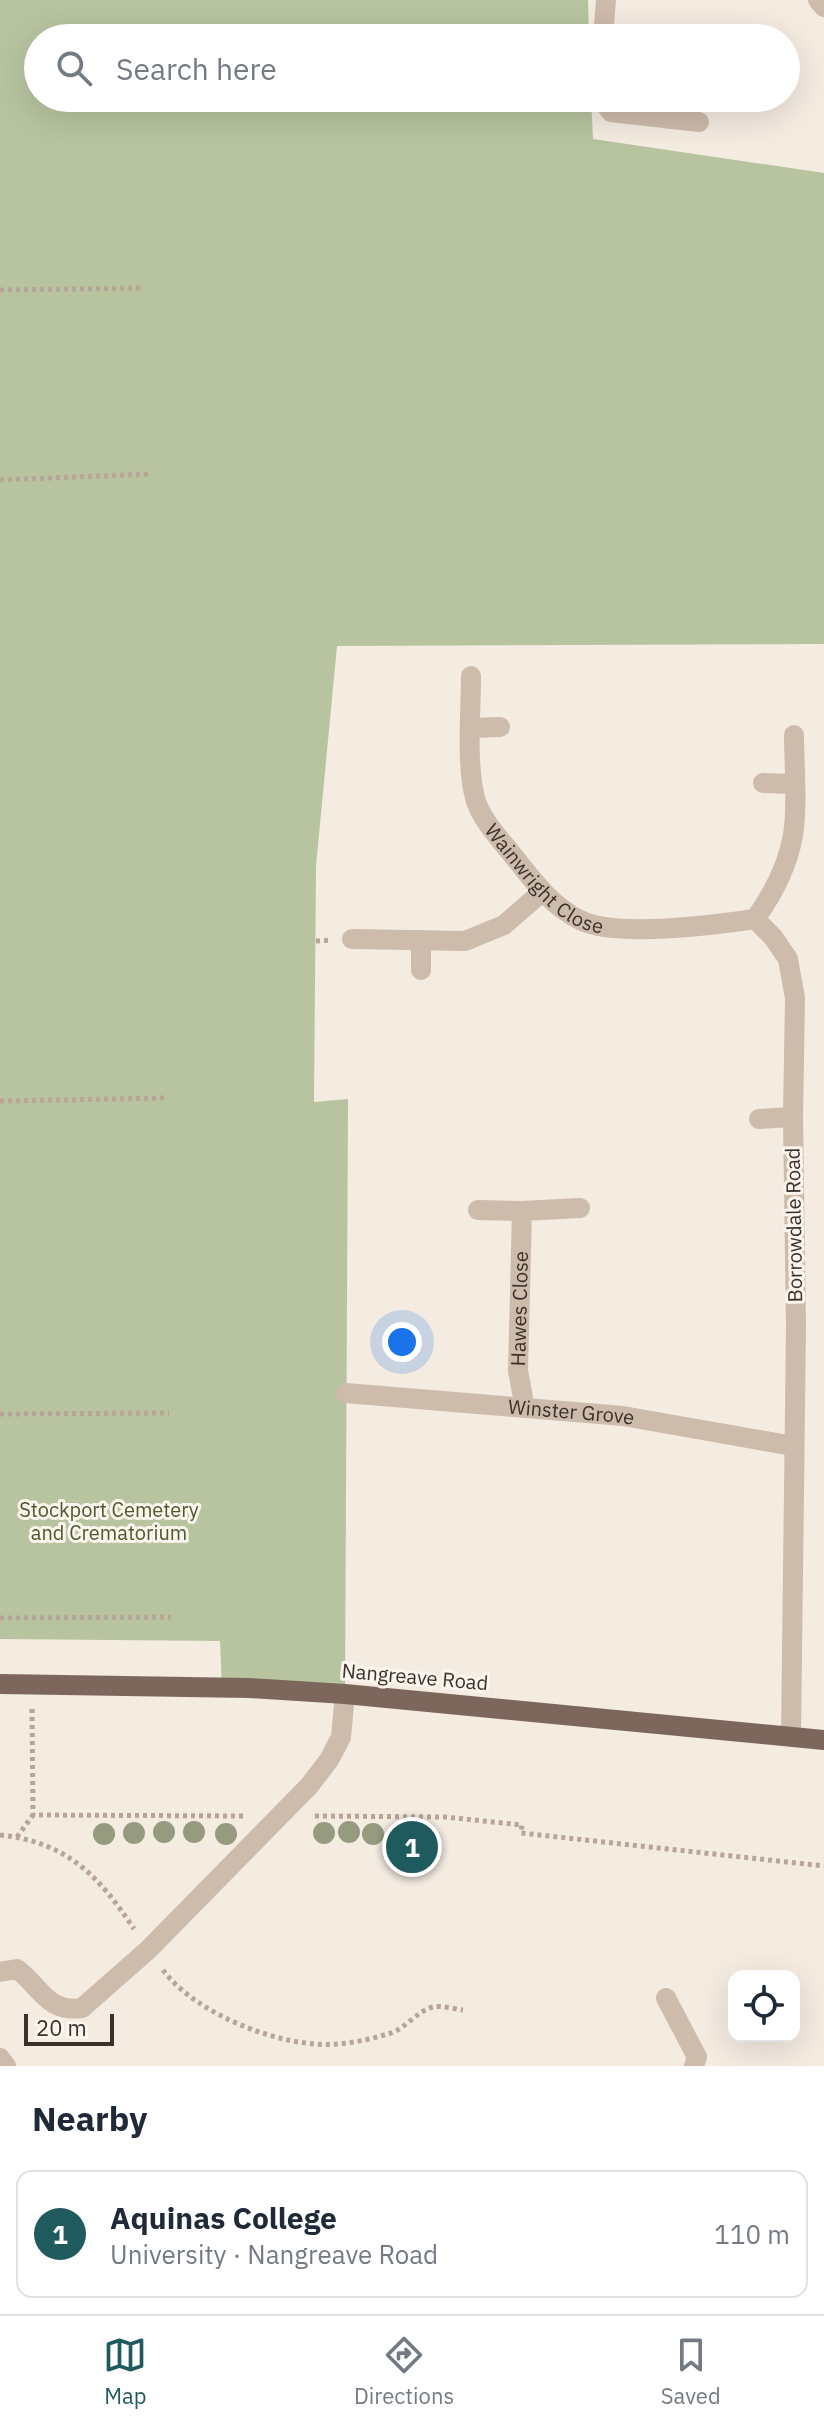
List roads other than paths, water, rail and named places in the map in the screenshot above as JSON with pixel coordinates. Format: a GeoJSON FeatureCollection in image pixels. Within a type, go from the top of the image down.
{"type":"FeatureCollection","features":[{"type":"Feature","properties":{"kind":"main road","name":"Nangreave Road"},"geometry":{"type":"LineString","coordinates":[[0,1684],[249,1688],[345,1694],[824,1740]]}},
{"type":"Feature","properties":{"kind":"street"},"geometry":{"type":"LineString","coordinates":[[604,24],[606,0]]}},
{"type":"Feature","properties":{"kind":"street"},"geometry":{"type":"LineString","coordinates":[[818,0],[824,7]]}},
{"type":"Feature","properties":{"kind":"street"},"geometry":{"type":"LineString","coordinates":[[611,112],[699,122]]}},
{"type":"Feature","properties":{"kind":"street","name":"Wainwright Close"},"geometry":{"type":"LineString","coordinates":[[471,676],[471,780],[476,802],[488,824],[542,892],[583,922],[604,927],[706,926],[755,919]]}},
{"type":"Feature","properties":{"kind":"street"},"geometry":{"type":"LineString","coordinates":[[471,728],[500,727]]}},
{"type":"Feature","properties":{"kind":"street"},"geometry":{"type":"LineString","coordinates":[[755,919],[790,851],[794,831],[794,735]]}},
{"type":"Feature","properties":{"kind":"street"},"geometry":{"type":"LineString","coordinates":[[763,783],[794,784]]}},
{"type":"Feature","properties":{"kind":"street"},"geometry":{"type":"LineString","coordinates":[[352,939],[465,941],[504,925],[542,892]]}},
{"type":"Feature","properties":{"kind":"street","name":"Borrowdale Road"},"geometry":{"type":"LineString","coordinates":[[755,919],[773,937],[788,959],[794,985],[796,1326],[791,1737]]}},
{"type":"Feature","properties":{"kind":"street"},"geometry":{"type":"LineString","coordinates":[[421,940],[421,970]]}},
{"type":"Feature","properties":{"kind":"street"},"geometry":{"type":"LineString","coordinates":[[759,1119],[793,1117]]}},
{"type":"Feature","properties":{"kind":"street"},"geometry":{"type":"LineString","coordinates":[[478,1210],[580,1208]]}},
{"type":"Feature","properties":{"kind":"street","name":"Hawes Close"},"geometry":{"type":"LineString","coordinates":[[522,1211],[518,1371],[525,1408]]}},
{"type":"Feature","properties":{"kind":"street","name":"Winster Grove"},"geometry":{"type":"LineString","coordinates":[[346,1393],[623,1416],[793,1446]]}},
{"type":"Feature","properties":{"kind":"street"},"geometry":{"type":"LineString","coordinates":[[0,1972],[17,1969],[56,2006],[68,2010],[82,2008],[148,1950],[280,1817],[329,1760],[341,1737],[345,1694]]}},
{"type":"Feature","properties":{"kind":"street"},"geometry":{"type":"LineString","coordinates":[[666,1998],[697,2057],[694,2066]]}},
{"type":"Feature","properties":{"kind":"street"},"geometry":{"type":"LineString","coordinates":[[0,2058],[6,2066]]}},
{"type":"Feature","properties":{"kind":"place","name":"Aquinas College"},"geometry":{"type":"Point","coordinates":[412,1847]}},
{"type":"Feature","properties":{"kind":"park label","name":"Stockport Cemetery and Crematorium"},"geometry":{"type":"Point","coordinates":[109,1522]}}]}
